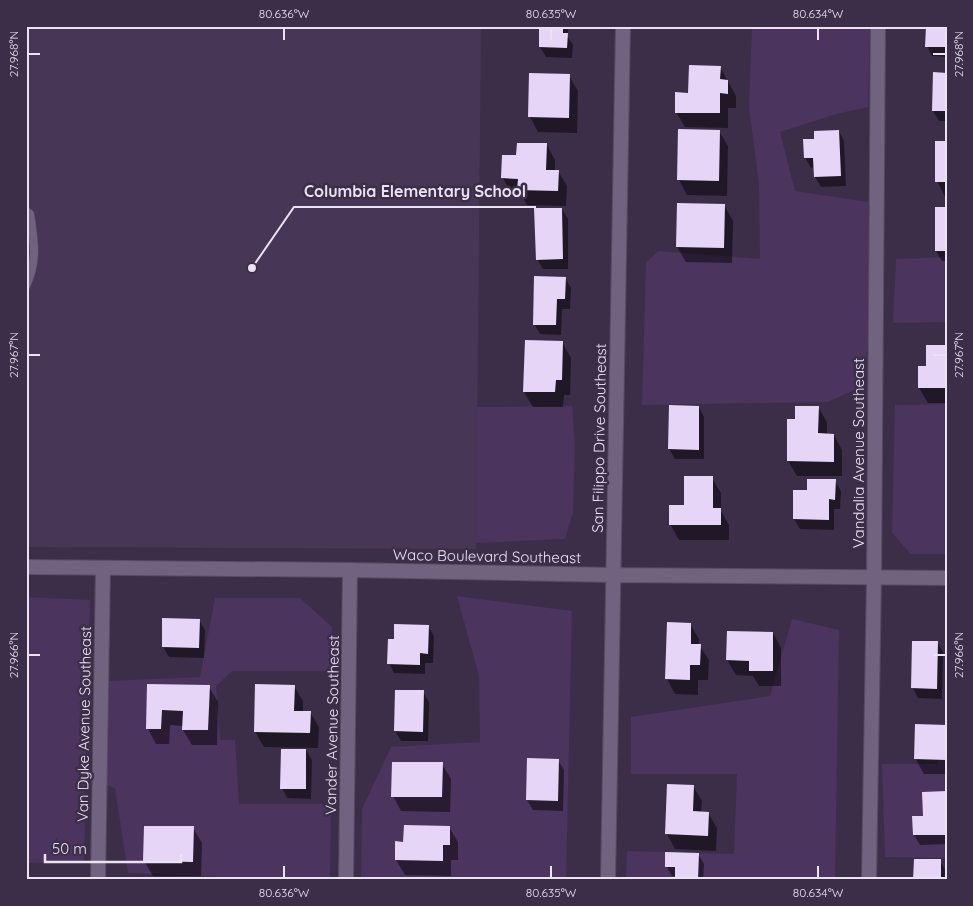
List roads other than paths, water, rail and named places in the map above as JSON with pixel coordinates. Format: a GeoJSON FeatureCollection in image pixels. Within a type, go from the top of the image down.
{"type":"FeatureCollection","features":[{"type":"Feature","properties":{"kind":"street","name":"San Filippo Drive Southeast"},"geometry":{"type":"LineString","coordinates":[[608,880],[623,26]]}},
{"type":"Feature","properties":{"kind":"street","name":"Vandalia Avenue Southeast"},"geometry":{"type":"LineString","coordinates":[[869,880],[874,576],[878,26]]}},
{"type":"Feature","properties":{"kind":"street","name":"Waco Boulevard Southeast"},"geometry":{"type":"LineString","coordinates":[[26,567],[947,578]]}},
{"type":"Feature","properties":{"kind":"street","name":"Van Dyke Avenue Southeast"},"geometry":{"type":"LineString","coordinates":[[98,880],[103,569]]}},
{"type":"Feature","properties":{"kind":"street","name":"Vander Avenue Southeast"},"geometry":{"type":"LineString","coordinates":[[346,880],[350,570]]}},
{"type":"Feature","properties":{"kind":"lane"},"geometry":{"type":"LineString","coordinates":[[26,211],[30,214],[36,248],[33,270],[26,286]]}},
{"type":"Feature","properties":{"kind":"place","name":"Columbia Elementary School"},"geometry":{"type":"Point","coordinates":[252,268]}}]}
